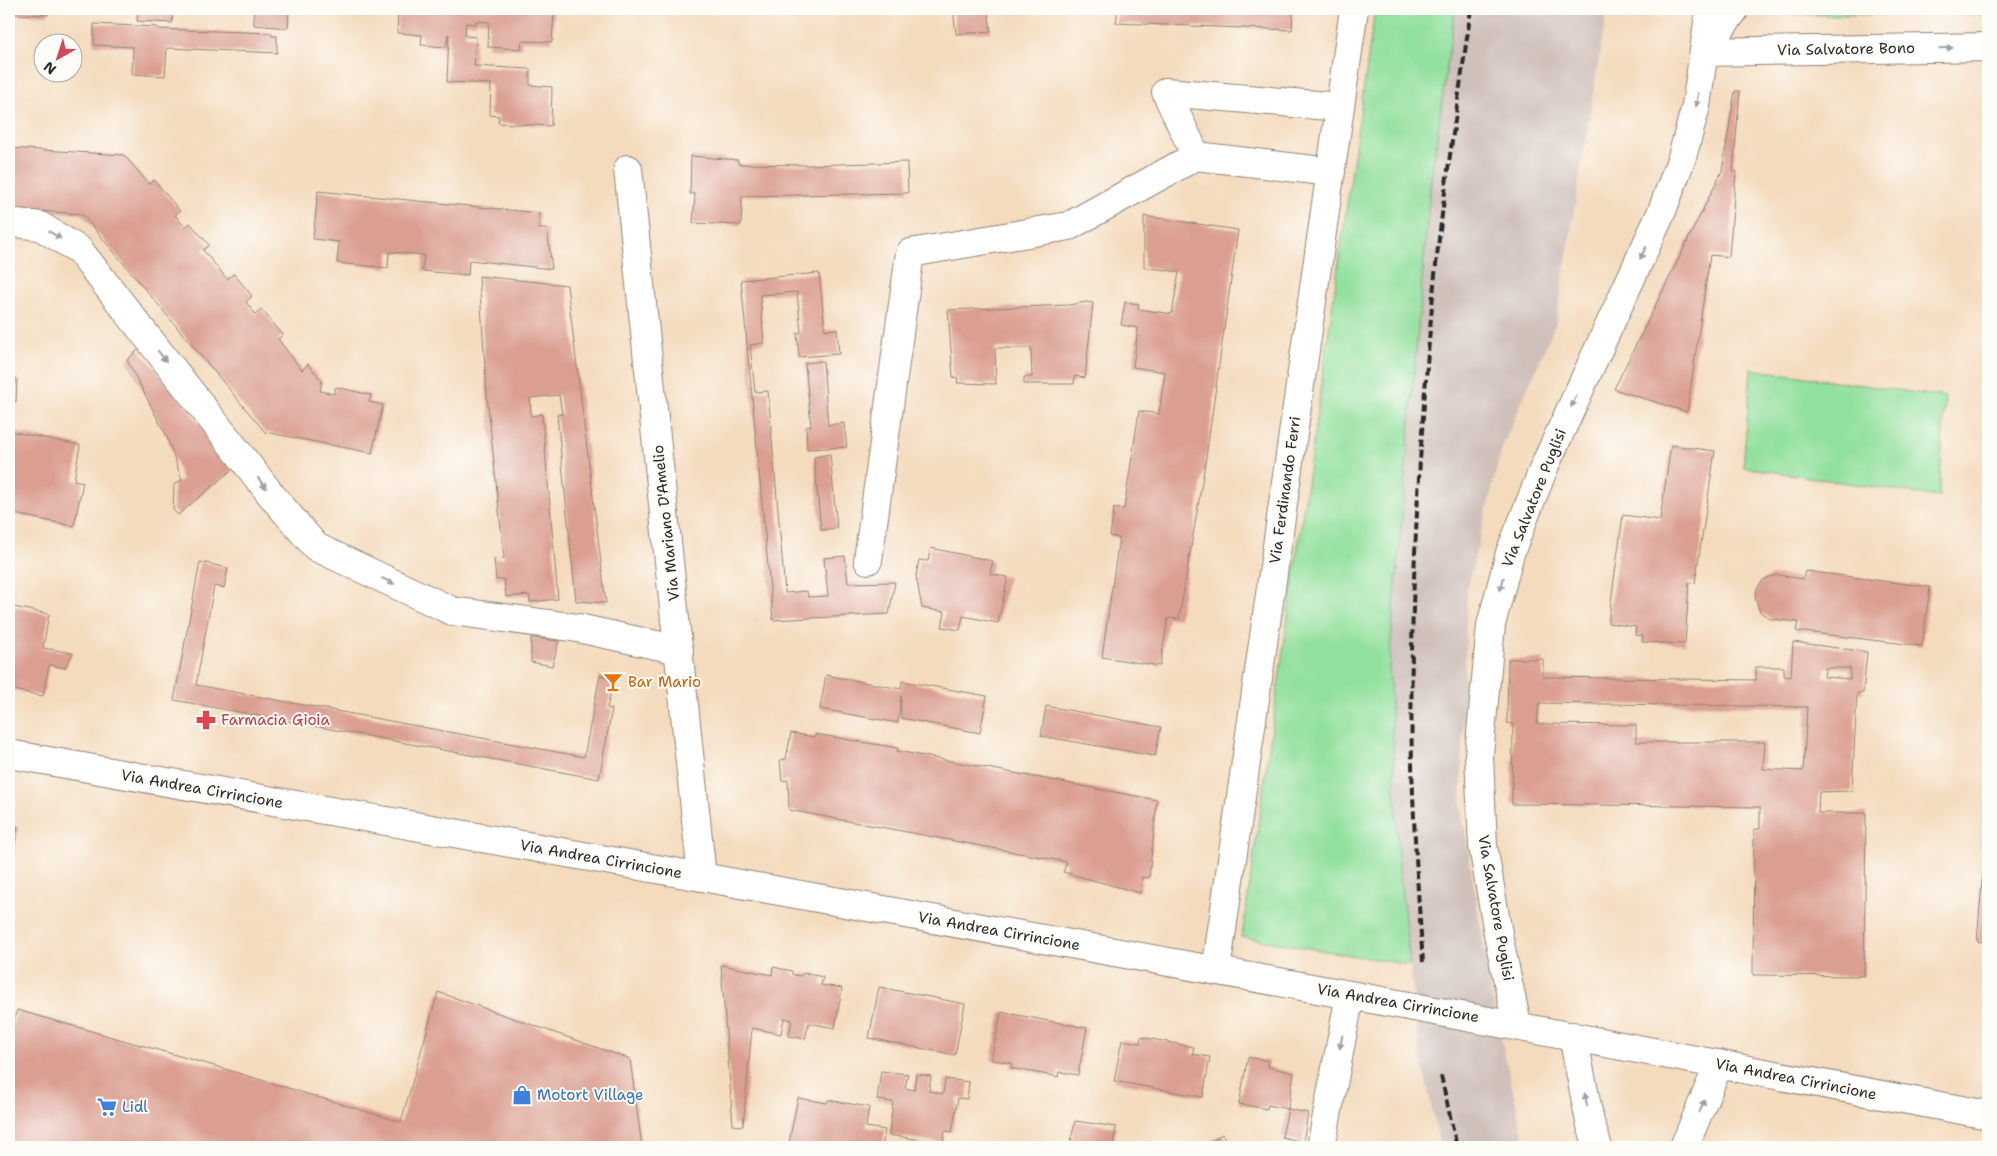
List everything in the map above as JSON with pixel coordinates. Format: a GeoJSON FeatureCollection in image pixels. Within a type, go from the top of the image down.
{"type":"FeatureCollection","features":[{"type":"Feature","properties":{"kind":"street","name":"Via Ferdinando Ferri"},"geometry":{"type":"LineString","coordinates":[[1216,971],[1354,9]]}},
{"type":"Feature","properties":{"kind":"street","name":"Via Salvatore Puglisi"},"geometry":{"type":"LineString","coordinates":[[1517,1025],[1499,939],[1483,846],[1480,755],[1491,625],[1510,553],[1545,465],[1662,211],[1682,157],[1696,106],[1710,9]]}},
{"type":"Feature","properties":{"kind":"street","name":"Via Salvatore Puglisi"},"geometry":{"type":"LineString","coordinates":[[1704,52],[1734,9]]}},
{"type":"Feature","properties":{"kind":"street","name":"Via Salvatore Bono"},"geometry":{"type":"LineString","coordinates":[[1704,52],[1988,47]]}},
{"type":"Feature","properties":{"kind":"street"},"geometry":{"type":"LineString","coordinates":[[1196,156],[1166,92],[1340,107]]}},
{"type":"Feature","properties":{"kind":"street"},"geometry":{"type":"LineString","coordinates":[[868,560],[910,253],[1069,226],[1196,156],[1331,172]]}},
{"type":"Feature","properties":{"kind":"street","name":"Via Mariano D'Amelio"},"geometry":{"type":"LineString","coordinates":[[628,169],[702,877]]}},
{"type":"Feature","properties":{"kind":"street"},"geometry":{"type":"LineString","coordinates":[[9,222],[40,226],[79,250],[272,497],[316,547],[452,611],[578,628],[679,650]]}},
{"type":"Feature","properties":{"kind":"street","name":"Via Andrea Cirrincione"},"geometry":{"type":"LineString","coordinates":[[9,754],[702,877],[1517,1025],[1988,1115]]}},
{"type":"Feature","properties":{"kind":"street"},"geometry":{"type":"LineString","coordinates":[[1321,1147],[1350,995]]}},
{"type":"Feature","properties":{"kind":"street"},"geometry":{"type":"LineString","coordinates":[[1573,1036],[1590,1122],[1598,1147]]}},
{"type":"Feature","properties":{"kind":"street"},"geometry":{"type":"LineString","coordinates":[[1684,1147],[1719,1064]]}},
{"type":"Feature","properties":{"kind":"shaded area"},"geometry":{"type":"Polygon","coordinates":[[[1455,9],[1607,9],[1556,323],[1502,447],[1467,589],[1461,807],[1493,1004],[1526,1147],[1440,1147],[1419,1048],[1399,866],[1389,666],[1430,187],[1455,9]]]}},
{"type":"Feature","properties":{"kind":"green space"},"geometry":{"type":"Polygon","coordinates":[[[1375,9],[1455,9],[1430,187],[1389,666],[1399,866],[1410,965],[1242,937],[1375,9]]]}},
{"type":"Feature","properties":{"kind":"green space"},"geometry":{"type":"Polygon","coordinates":[[[1796,9],[1988,9],[1988,14],[1793,15],[1796,9]]]}},
{"type":"Feature","properties":{"kind":"green space"},"geometry":{"type":"Polygon","coordinates":[[[1751,369],[1945,397],[1939,497],[1743,467],[1751,369]]]}},
{"type":"Feature","properties":{"kind":"building"},"geometry":{"type":"Polygon","coordinates":[[[14,9],[49,9],[48,15],[14,14],[14,9]]]}},
{"type":"Feature","properties":{"kind":"building"},"geometry":{"type":"Polygon","coordinates":[[[138,9],[173,9],[172,23],[137,21],[138,9]]]}},
{"type":"Feature","properties":{"kind":"building"},"geometry":{"type":"Polygon","coordinates":[[[254,9],[289,9],[288,28],[254,25],[254,9]]]}},
{"type":"Feature","properties":{"kind":"building"},"geometry":{"type":"Polygon","coordinates":[[[398,9],[542,9],[542,11],[554,12],[552,42],[522,41],[521,49],[488,47],[489,22],[476,21],[476,24],[466,23],[465,36],[476,37],[474,66],[530,69],[530,85],[552,87],[551,126],[498,123],[499,116],[490,115],[491,84],[447,82],[449,34],[446,47],[421,45],[422,35],[397,33],[398,9]]]}},
{"type":"Feature","properties":{"kind":"building"},"geometry":{"type":"Polygon","coordinates":[[[953,9],[988,9],[991,32],[956,34],[953,9]]]}},
{"type":"Feature","properties":{"kind":"building"},"geometry":{"type":"Polygon","coordinates":[[[1118,9],[1293,9],[1292,30],[1116,23],[1118,9]]]}},
{"type":"Feature","properties":{"kind":"building"},"geometry":{"type":"Polygon","coordinates":[[[94,24],[158,27],[158,29],[272,33],[272,36],[277,36],[277,53],[167,48],[165,76],[132,74],[133,47],[94,45],[94,24]]]}},
{"type":"Feature","properties":{"kind":"building"},"geometry":{"type":"Polygon","coordinates":[[[1735,91],[1740,91],[1733,172],[1736,172],[1729,257],[1710,255],[1687,412],[1614,389],[1722,171],[1735,91]]]}},
{"type":"Feature","properties":{"kind":"building"},"geometry":{"type":"Polygon","coordinates":[[[9,148],[124,155],[149,184],[154,180],[180,211],[175,215],[185,227],[190,223],[209,245],[203,250],[227,279],[234,274],[252,296],[246,302],[255,314],[261,309],[283,335],[278,339],[302,370],[308,364],[322,381],[320,391],[334,394],[336,387],[371,395],[369,402],[383,405],[372,453],[265,432],[82,214],[9,209],[9,148]]]}},
{"type":"Feature","properties":{"kind":"building"},"geometry":{"type":"Polygon","coordinates":[[[691,156],[738,160],[738,164],[808,165],[907,162],[908,193],[742,196],[741,225],[693,223],[695,194],[690,194],[691,156]]]}},
{"type":"Feature","properties":{"kind":"building"},"geometry":{"type":"Polygon","coordinates":[[[318,191],[539,213],[539,229],[547,229],[552,269],[469,260],[468,275],[422,271],[424,255],[389,252],[388,268],[337,263],[339,242],[313,239],[318,191]]]}},
{"type":"Feature","properties":{"kind":"building"},"geometry":{"type":"Polygon","coordinates":[[[1144,216],[1238,230],[1205,464],[1179,619],[1168,618],[1160,666],[1102,657],[1119,538],[1110,536],[1114,508],[1124,509],[1139,411],[1159,414],[1165,372],[1133,367],[1138,328],[1121,325],[1125,302],[1139,304],[1138,309],[1172,314],[1179,272],[1144,267],[1144,216]]]}},
{"type":"Feature","properties":{"kind":"building"},"geometry":{"type":"Polygon","coordinates":[[[819,273],[825,330],[837,329],[839,354],[799,357],[797,333],[801,332],[797,292],[760,295],[764,343],[750,345],[755,392],[768,391],[785,593],[807,591],[808,597],[828,596],[824,558],[845,556],[848,583],[895,582],[889,614],[773,620],[741,280],[819,273]]]}},
{"type":"Feature","properties":{"kind":"building"},"geometry":{"type":"Polygon","coordinates":[[[479,276],[567,285],[606,603],[576,601],[557,415],[562,414],[559,395],[530,398],[531,416],[542,414],[558,599],[530,602],[529,595],[506,597],[504,579],[496,580],[494,559],[504,558],[487,396],[479,276]]]}},
{"type":"Feature","properties":{"kind":"building"},"geometry":{"type":"Polygon","coordinates":[[[1093,303],[1085,378],[1075,376],[1074,384],[1024,384],[1024,377],[1032,377],[1031,348],[995,348],[996,384],[957,383],[958,378],[953,377],[948,310],[1068,305],[1093,303]]]}},
{"type":"Feature","properties":{"kind":"building"},"geometry":{"type":"Polygon","coordinates":[[[139,349],[235,467],[178,515],[173,510],[174,484],[182,480],[167,437],[127,360],[139,349]]]}},
{"type":"Feature","properties":{"kind":"building"},"geometry":{"type":"Polygon","coordinates":[[[823,361],[828,425],[844,423],[847,447],[807,449],[806,427],[811,426],[805,363],[823,361]]]}},
{"type":"Feature","properties":{"kind":"building"},"geometry":{"type":"Polygon","coordinates":[[[9,378],[17,379],[16,402],[9,401],[9,378]]]}},
{"type":"Feature","properties":{"kind":"building"},"geometry":{"type":"Polygon","coordinates":[[[9,431],[80,445],[74,480],[83,482],[74,526],[9,513],[9,431]]]}},
{"type":"Feature","properties":{"kind":"building"},"geometry":{"type":"Polygon","coordinates":[[[1671,445],[1715,451],[1695,583],[1689,582],[1685,644],[1642,642],[1643,636],[1635,635],[1636,627],[1608,623],[1623,515],[1660,520],[1671,445]]]}},
{"type":"Feature","properties":{"kind":"building"},"geometry":{"type":"Polygon","coordinates":[[[830,454],[837,528],[821,530],[814,457],[830,454]]]}},
{"type":"Feature","properties":{"kind":"building"},"geometry":{"type":"Polygon","coordinates":[[[931,548],[993,561],[990,574],[1008,577],[998,623],[963,616],[960,630],[942,627],[945,612],[922,608],[916,576],[919,560],[928,561],[931,548]]]}},
{"type":"Feature","properties":{"kind":"building"},"geometry":{"type":"Polygon","coordinates":[[[200,562],[228,568],[224,588],[214,586],[196,685],[584,757],[600,675],[614,678],[607,708],[612,709],[599,779],[174,700],[200,562]]]}},
{"type":"Feature","properties":{"kind":"building"},"geometry":{"type":"Polygon","coordinates":[[[1805,571],[1930,587],[1922,646],[1796,631],[1798,622],[1771,619],[1760,612],[1755,597],[1757,588],[1763,580],[1778,575],[1803,579],[1805,571]]]}},
{"type":"Feature","properties":{"kind":"building"},"geometry":{"type":"Polygon","coordinates":[[[9,606],[49,614],[43,648],[73,653],[65,668],[49,665],[43,696],[9,689],[9,606]]]}},
{"type":"Feature","properties":{"kind":"building"},"geometry":{"type":"Polygon","coordinates":[[[531,638],[559,641],[552,666],[531,662],[531,638]]]}},
{"type":"Feature","properties":{"kind":"building"},"geometry":{"type":"Polygon","coordinates":[[[1793,642],[1867,652],[1863,693],[1857,693],[1852,791],[1819,792],[1818,813],[1866,813],[1864,976],[1753,975],[1754,829],[1760,829],[1760,807],[1512,804],[1513,724],[1507,723],[1508,659],[1543,659],[1543,677],[1756,680],[1756,667],[1784,667],[1784,676],[1791,677],[1793,642]],[[1825,668],[1824,677],[1850,679],[1850,668],[1825,668]],[[1539,703],[1537,724],[1636,725],[1636,742],[1765,742],[1763,769],[1803,771],[1807,707],[1539,703]]]}},
{"type":"Feature","properties":{"kind":"building"},"geometry":{"type":"Polygon","coordinates":[[[826,675],[901,689],[902,681],[987,696],[980,733],[901,718],[901,696],[898,723],[820,709],[826,675]]]}},
{"type":"Feature","properties":{"kind":"building"},"geometry":{"type":"Polygon","coordinates":[[[1046,706],[1161,727],[1155,756],[1041,736],[1046,706]]]}},
{"type":"Feature","properties":{"kind":"building"},"geometry":{"type":"Polygon","coordinates":[[[791,733],[815,737],[815,734],[898,748],[897,751],[1157,800],[1149,878],[1142,877],[1140,893],[1063,872],[1067,862],[789,810],[788,780],[782,781],[780,760],[786,759],[791,733]]]}},
{"type":"Feature","properties":{"kind":"building"},"geometry":{"type":"Polygon","coordinates":[[[9,825],[18,827],[10,871],[9,871],[9,825]]]}},
{"type":"Feature","properties":{"kind":"building"},"geometry":{"type":"Polygon","coordinates":[[[1983,870],[1988,871],[1988,943],[1977,941],[1983,870]]]}},
{"type":"Feature","properties":{"kind":"building"},"geometry":{"type":"Polygon","coordinates":[[[721,965],[772,975],[773,967],[792,971],[792,974],[799,976],[804,973],[823,977],[821,985],[842,988],[835,1028],[809,1023],[805,1039],[789,1036],[792,1020],[784,1018],[781,1034],[752,1028],[743,1126],[733,1125],[721,965]]]}},
{"type":"Feature","properties":{"kind":"building"},"geometry":{"type":"Polygon","coordinates":[[[879,987],[965,1004],[955,1055],[869,1038],[879,987]]]}},
{"type":"Feature","properties":{"kind":"building","name":"Motort Village"},"geometry":{"type":"Polygon","coordinates":[[[438,992],[630,1059],[642,1147],[9,1147],[9,1036],[17,1010],[218,1067],[401,1122],[438,992]]]}},
{"type":"Feature","properties":{"kind":"building"},"geometry":{"type":"Polygon","coordinates":[[[1001,1012],[1087,1028],[1078,1075],[1059,1072],[1058,1077],[1011,1068],[1012,1063],[991,1060],[1001,1012]]]}},
{"type":"Feature","properties":{"kind":"building"},"geometry":{"type":"Polygon","coordinates":[[[1141,1037],[1194,1047],[1192,1054],[1210,1057],[1203,1097],[1114,1081],[1122,1040],[1140,1043],[1141,1037]]]}},
{"type":"Feature","properties":{"kind":"building"},"geometry":{"type":"Polygon","coordinates":[[[1248,1057],[1269,1061],[1268,1067],[1294,1073],[1288,1109],[1268,1105],[1267,1109],[1239,1104],[1248,1057]]]}},
{"type":"Feature","properties":{"kind":"building"},"geometry":{"type":"Polygon","coordinates":[[[881,1071],[908,1074],[905,1088],[914,1090],[916,1074],[931,1076],[929,1091],[943,1094],[945,1079],[969,1082],[967,1099],[958,1098],[952,1132],[945,1131],[943,1143],[889,1135],[893,1102],[877,1100],[881,1071]]]}},
{"type":"Feature","properties":{"kind":"building"},"geometry":{"type":"Polygon","coordinates":[[[798,1098],[827,1103],[828,1100],[869,1107],[866,1127],[885,1130],[882,1147],[788,1147],[798,1098]]]}},
{"type":"Feature","properties":{"kind":"building"},"geometry":{"type":"Polygon","coordinates":[[[1288,1109],[1308,1113],[1303,1142],[1282,1137],[1288,1109]]]}},
{"type":"Feature","properties":{"kind":"building"},"geometry":{"type":"Polygon","coordinates":[[[1075,1121],[1116,1127],[1113,1147],[1070,1147],[1075,1121]]]}},
{"type":"Feature","properties":{"kind":"building"},"geometry":{"type":"Polygon","coordinates":[[[1222,1134],[1231,1147],[1203,1147],[1222,1134]]]}},
{"type":"Feature","properties":{"kind":"railway"},"geometry":{"type":"LineString","coordinates":[[1423,962],[1416,864],[1411,706],[1416,530],[1423,412],[1433,295],[1471,9]]}},
{"type":"Feature","properties":{"kind":"railway"},"geometry":{"type":"LineString","coordinates":[[1441,1076],[1457,1147]]}},
{"type":"Feature","properties":{"kind":"place","name":"Bar Mario"},"geometry":{"type":"Point","coordinates":[613,682]}},
{"type":"Feature","properties":{"kind":"place","name":"Farmacia Gioia"},"geometry":{"type":"Point","coordinates":[206,720]}},
{"type":"Feature","properties":{"kind":"place","name":"Motort Village"},"geometry":{"type":"Point","coordinates":[522,1095]}},
{"type":"Feature","properties":{"kind":"place","name":"Lidl"},"geometry":{"type":"Point","coordinates":[107,1107]}}]}
